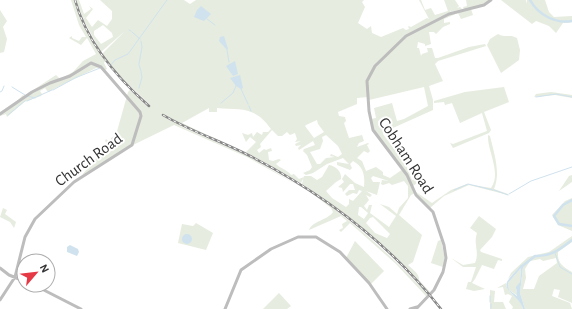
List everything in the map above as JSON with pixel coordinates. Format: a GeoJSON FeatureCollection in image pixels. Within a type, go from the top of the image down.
{"type":"FeatureCollection","features":[{"type":"Feature","properties":{"kind":"street","name":"Cobham Road"},"geometry":{"type":"LineString","coordinates":[[417,308],[434,290],[443,272],[446,258],[444,242],[433,212],[416,195],[407,175],[373,130],[368,110],[368,81],[375,66],[406,36],[449,14],[484,5],[490,0]]}},
{"type":"Feature","properties":{"kind":"street","name":"Church Road"},"geometry":{"type":"LineString","coordinates":[[0,114],[32,92],[50,83],[70,76],[88,63],[99,65],[141,114],[132,143],[74,182],[35,219],[25,236],[15,277]]}},
{"type":"Feature","properties":{"kind":"street"},"geometry":{"type":"LineString","coordinates":[[225,309],[241,270],[292,238],[301,237],[318,238],[343,256],[369,283],[378,299],[387,309]]}},
{"type":"Feature","properties":{"kind":"street"},"geometry":{"type":"LineString","coordinates":[[0,268],[15,277],[0,300]]}},
{"type":"Feature","properties":{"kind":"street"},"geometry":{"type":"LineString","coordinates":[[50,293],[81,309]]}},
{"type":"Feature","properties":{"kind":"street"},"geometry":{"type":"LineString","coordinates":[[410,309],[417,308]]}},
{"type":"Feature","properties":{"kind":"shaded area"},"geometry":{"type":"Polygon","coordinates":[[[71,0],[74,0],[83,24],[105,61],[104,63],[107,69],[105,70],[101,67],[96,68],[48,92],[45,88],[40,91],[42,94],[41,96],[24,102],[7,117],[6,114],[0,116],[0,112],[23,95],[24,96],[56,75],[60,79],[73,72],[83,61],[96,54],[87,38],[81,45],[69,38],[72,36],[72,38],[79,41],[82,37],[86,37],[79,25],[71,0]]]}},
{"type":"Feature","properties":{"kind":"shaded area"},"geometry":{"type":"Polygon","coordinates":[[[76,0],[79,0],[84,14],[91,9],[89,6],[93,9],[86,18],[92,27],[98,20],[107,26],[112,19],[112,11],[100,0],[184,0],[190,4],[196,0],[364,0],[362,2],[365,7],[358,23],[367,29],[371,26],[372,33],[381,37],[403,28],[406,30],[409,29],[408,26],[411,27],[427,18],[429,19],[419,0],[421,0],[425,10],[431,8],[435,15],[448,11],[444,0],[455,0],[459,6],[457,8],[460,7],[462,9],[450,12],[452,8],[449,13],[471,9],[473,15],[461,19],[458,13],[444,19],[444,23],[450,22],[450,24],[443,27],[436,34],[434,32],[429,32],[431,44],[425,46],[425,44],[418,42],[417,48],[419,48],[421,56],[422,54],[428,52],[427,48],[432,48],[435,58],[438,58],[469,47],[485,44],[486,46],[438,61],[435,64],[443,81],[429,86],[433,100],[433,110],[384,132],[383,134],[406,165],[412,180],[415,179],[417,183],[413,186],[416,192],[432,203],[451,190],[467,184],[491,188],[494,182],[495,169],[488,141],[488,135],[490,136],[497,170],[494,189],[508,195],[469,185],[444,196],[430,208],[415,193],[411,195],[399,215],[422,235],[413,262],[408,265],[417,273],[419,280],[430,292],[429,294],[415,278],[370,234],[337,208],[302,184],[304,178],[301,183],[246,152],[256,142],[250,137],[246,142],[242,133],[248,135],[252,133],[253,137],[257,132],[262,135],[263,132],[268,132],[271,129],[259,116],[253,113],[240,109],[217,108],[217,112],[209,112],[209,108],[182,123],[233,147],[181,124],[180,126],[250,157],[299,186],[247,157],[174,125],[133,145],[82,175],[108,144],[105,141],[106,139],[110,142],[111,138],[116,135],[128,92],[130,90],[149,107],[150,105],[117,73],[102,54],[125,31],[101,52],[83,19],[85,17],[83,18],[76,0]],[[103,25],[94,31],[94,35],[101,44],[113,37],[112,33],[103,25]],[[424,87],[369,100],[368,97],[357,98],[357,104],[338,112],[339,116],[345,117],[346,121],[344,123],[349,138],[362,135],[364,141],[359,143],[357,147],[368,143],[369,144],[367,145],[370,151],[368,153],[364,151],[357,158],[362,161],[366,171],[376,167],[383,172],[383,175],[390,178],[403,169],[375,132],[371,119],[376,118],[374,108],[392,103],[397,121],[404,119],[428,106],[424,87]],[[385,117],[385,119],[378,121],[380,127],[391,123],[385,117]],[[317,120],[305,126],[314,138],[324,132],[317,120]],[[272,130],[260,144],[261,147],[257,150],[259,153],[264,149],[266,150],[271,148],[272,151],[268,152],[269,160],[281,160],[276,164],[291,175],[294,174],[299,179],[304,176],[311,176],[317,180],[322,177],[329,165],[334,167],[338,170],[341,179],[326,191],[332,198],[346,207],[349,204],[349,199],[353,201],[362,191],[359,190],[357,194],[353,193],[347,196],[345,194],[349,190],[355,190],[353,184],[350,184],[343,192],[342,188],[338,187],[344,182],[342,179],[345,174],[355,183],[364,187],[363,172],[360,166],[353,161],[350,164],[352,168],[350,170],[337,165],[337,162],[349,164],[343,158],[327,164],[313,173],[306,175],[303,173],[310,170],[312,167],[307,155],[303,151],[304,149],[315,145],[313,141],[299,150],[298,148],[301,145],[296,146],[295,144],[301,141],[295,142],[297,139],[295,133],[290,135],[287,132],[282,136],[278,136],[272,130]],[[326,135],[322,137],[323,141],[320,149],[310,152],[317,164],[320,164],[326,158],[335,157],[330,156],[331,154],[338,157],[342,154],[338,146],[326,135]],[[373,176],[371,178],[373,182],[380,182],[377,195],[366,191],[372,195],[370,197],[366,195],[369,200],[364,206],[367,210],[369,205],[372,205],[370,213],[389,227],[396,216],[380,204],[389,207],[397,214],[399,208],[408,198],[408,186],[404,181],[392,185],[389,183],[383,185],[381,184],[382,180],[389,181],[373,176]],[[359,207],[358,215],[364,219],[368,213],[359,207]],[[373,217],[366,223],[375,233],[387,238],[390,234],[373,217]]]}},
{"type":"Feature","properties":{"kind":"shaded area"},"geometry":{"type":"Polygon","coordinates":[[[466,0],[490,0],[481,6],[464,9],[463,7],[467,6],[466,0]]]}},
{"type":"Feature","properties":{"kind":"shaded area"},"geometry":{"type":"Polygon","coordinates":[[[501,0],[526,0],[527,4],[527,0],[545,0],[549,12],[554,17],[572,16],[572,22],[563,23],[556,33],[549,26],[536,21],[532,24],[501,0]]]}},
{"type":"Feature","properties":{"kind":"shaded area"},"geometry":{"type":"Polygon","coordinates":[[[0,10],[7,21],[3,27],[7,39],[4,52],[0,53],[0,10]]]}},
{"type":"Feature","properties":{"kind":"shaded area"},"geometry":{"type":"Polygon","coordinates":[[[498,34],[517,38],[520,50],[519,60],[501,73],[487,45],[490,39],[498,34]]]}},
{"type":"Feature","properties":{"kind":"shaded area"},"geometry":{"type":"Polygon","coordinates":[[[504,87],[509,102],[484,112],[491,130],[489,133],[453,148],[450,143],[453,144],[487,131],[482,113],[460,123],[452,103],[445,105],[444,102],[434,103],[434,101],[465,92],[504,87]]]}},
{"type":"Feature","properties":{"kind":"shaded area"},"geometry":{"type":"Polygon","coordinates":[[[551,92],[572,95],[572,98],[555,95],[534,97],[536,94],[551,92]]]}},
{"type":"Feature","properties":{"kind":"shaded area"},"geometry":{"type":"Polygon","coordinates":[[[572,175],[572,182],[559,191],[569,176],[572,175]]]}},
{"type":"Feature","properties":{"kind":"shaded area"},"geometry":{"type":"Polygon","coordinates":[[[301,185],[368,236],[384,250],[428,295],[426,296],[396,264],[350,223],[341,232],[339,230],[343,228],[342,224],[347,221],[341,216],[309,230],[313,225],[328,217],[333,212],[331,208],[301,185]]]}},
{"type":"Feature","properties":{"kind":"shaded area"},"geometry":{"type":"Polygon","coordinates":[[[572,198],[572,231],[558,225],[552,215],[565,201],[572,198]]]}},
{"type":"Feature","properties":{"kind":"shaded area"},"geometry":{"type":"Polygon","coordinates":[[[3,208],[7,210],[5,214],[16,222],[14,228],[10,222],[0,217],[3,208]]]}},
{"type":"Feature","properties":{"kind":"shaded area"},"geometry":{"type":"Polygon","coordinates":[[[479,216],[496,229],[492,237],[480,250],[481,252],[502,259],[502,261],[498,260],[494,269],[482,265],[472,283],[485,289],[474,291],[466,289],[468,282],[471,282],[476,267],[463,267],[451,258],[463,265],[475,263],[477,255],[477,233],[470,228],[479,216]]]}},
{"type":"Feature","properties":{"kind":"shaded area"},"geometry":{"type":"Polygon","coordinates":[[[196,223],[213,233],[206,250],[178,243],[182,224],[193,226],[196,223]]]}},
{"type":"Feature","properties":{"kind":"shaded area"},"geometry":{"type":"Polygon","coordinates":[[[572,236],[572,242],[558,252],[558,259],[561,264],[572,272],[572,303],[558,297],[560,290],[554,289],[552,296],[570,303],[572,309],[525,309],[520,293],[523,267],[521,266],[508,279],[511,273],[528,257],[549,252],[572,236]],[[556,258],[543,261],[540,259],[530,261],[525,269],[526,278],[523,289],[534,289],[539,276],[557,263],[556,258]]]}},
{"type":"Feature","properties":{"kind":"shaded area"},"geometry":{"type":"Polygon","coordinates":[[[441,240],[445,259],[443,267],[431,263],[438,241],[441,240]]]}},
{"type":"Feature","properties":{"kind":"shaded area"},"geometry":{"type":"Polygon","coordinates":[[[355,241],[384,271],[371,284],[346,258],[355,241]]]}},
{"type":"Feature","properties":{"kind":"shaded area"},"geometry":{"type":"Polygon","coordinates":[[[521,268],[520,282],[516,290],[518,296],[509,290],[508,283],[521,268]]]}},
{"type":"Feature","properties":{"kind":"shaded area"},"geometry":{"type":"Polygon","coordinates":[[[506,283],[509,290],[522,305],[523,309],[512,309],[513,307],[509,302],[512,296],[508,294],[505,295],[503,287],[497,288],[506,283]]]}},
{"type":"Feature","properties":{"kind":"shaded area"},"geometry":{"type":"Polygon","coordinates":[[[490,290],[495,291],[494,302],[503,302],[506,309],[490,309],[490,290]]]}},
{"type":"Feature","properties":{"kind":"shaded area"},"geometry":{"type":"Polygon","coordinates":[[[279,293],[291,306],[287,309],[263,309],[279,293]]]}},
{"type":"Feature","properties":{"kind":"water"},"geometry":{"type":"Polygon","coordinates":[[[201,6],[211,14],[204,21],[194,17],[197,10],[201,6]]]}},
{"type":"Feature","properties":{"kind":"water"},"geometry":{"type":"Polygon","coordinates":[[[224,36],[227,50],[219,41],[220,37],[224,36]]]}},
{"type":"Feature","properties":{"kind":"water"},"geometry":{"type":"Polygon","coordinates":[[[235,61],[238,74],[233,76],[226,66],[235,61]]]}},
{"type":"Feature","properties":{"kind":"water"},"geometry":{"type":"Polygon","coordinates":[[[240,75],[243,88],[241,89],[236,86],[230,78],[240,75]]]}},
{"type":"Feature","properties":{"kind":"water"},"geometry":{"type":"Polygon","coordinates":[[[185,234],[189,234],[191,235],[191,243],[185,244],[182,241],[182,237],[185,234]]]}},
{"type":"Feature","properties":{"kind":"water"},"geometry":{"type":"Polygon","coordinates":[[[70,245],[78,249],[79,252],[77,256],[67,252],[67,247],[70,245]]]}},
{"type":"Feature","properties":{"kind":"water"},"geometry":{"type":"Polygon","coordinates":[[[521,265],[523,267],[520,293],[525,309],[523,309],[522,305],[510,292],[506,285],[508,280],[521,265]],[[521,268],[508,283],[509,290],[517,296],[516,287],[520,282],[521,268]]]}},
{"type":"Feature","properties":{"kind":"waterway"},"geometry":{"type":"LineString","coordinates":[[111,65],[115,60],[128,54],[167,0]]}},
{"type":"Feature","properties":{"kind":"waterway"},"geometry":{"type":"LineString","coordinates":[[530,0],[538,10],[548,17],[554,20],[566,22],[572,21]]}},
{"type":"Feature","properties":{"kind":"waterway"},"geometry":{"type":"LineString","coordinates":[[207,19],[215,25]]}},
{"type":"Feature","properties":{"kind":"waterway"},"geometry":{"type":"LineString","coordinates":[[132,32],[140,39]]}},
{"type":"Feature","properties":{"kind":"waterway"},"geometry":{"type":"LineString","coordinates":[[139,64],[142,47],[141,41]]}},
{"type":"Feature","properties":{"kind":"waterway"},"geometry":{"type":"LineString","coordinates":[[227,50],[229,62]]}},
{"type":"Feature","properties":{"kind":"waterway"},"geometry":{"type":"LineString","coordinates":[[139,65],[141,71]]}},
{"type":"Feature","properties":{"kind":"waterway"},"geometry":{"type":"LineString","coordinates":[[53,90],[75,78],[100,68]]}},
{"type":"Feature","properties":{"kind":"waterway"},"geometry":{"type":"LineString","coordinates":[[139,88],[142,77],[141,72]]}},
{"type":"Feature","properties":{"kind":"waterway"},"geometry":{"type":"LineString","coordinates":[[0,92],[4,86]]}},
{"type":"Feature","properties":{"kind":"waterway"},"geometry":{"type":"LineString","coordinates":[[221,103],[233,93],[236,86]]}},
{"type":"Feature","properties":{"kind":"waterway"},"geometry":{"type":"LineString","coordinates":[[12,87],[25,95]]}},
{"type":"Feature","properties":{"kind":"waterway"},"geometry":{"type":"LineString","coordinates":[[241,89],[248,104]]}},
{"type":"Feature","properties":{"kind":"waterway"},"geometry":{"type":"LineString","coordinates":[[27,101],[52,90]]}},
{"type":"Feature","properties":{"kind":"waterway"},"geometry":{"type":"LineString","coordinates":[[536,97],[556,94],[572,97]]}},
{"type":"Feature","properties":{"kind":"waterway"},"geometry":{"type":"LineString","coordinates":[[28,96],[35,98]]}},
{"type":"Feature","properties":{"kind":"waterway"},"geometry":{"type":"LineString","coordinates":[[8,115],[25,101]]}},
{"type":"Feature","properties":{"kind":"waterway"},"geometry":{"type":"LineString","coordinates":[[249,106],[251,111]]}},
{"type":"Feature","properties":{"kind":"waterway"},"geometry":{"type":"LineString","coordinates":[[509,194],[531,181],[572,167]]}},
{"type":"Feature","properties":{"kind":"waterway"},"geometry":{"type":"LineString","coordinates":[[454,190],[468,184],[493,190]]}},
{"type":"Feature","properties":{"kind":"waterway"},"geometry":{"type":"LineString","coordinates":[[494,190],[508,195]]}},
{"type":"Feature","properties":{"kind":"waterway"},"geometry":{"type":"LineString","coordinates":[[572,200],[563,205],[554,216],[559,224],[572,226]]}},
{"type":"Feature","properties":{"kind":"waterway"},"geometry":{"type":"LineString","coordinates":[[521,267],[535,256],[551,254],[572,240]]}},
{"type":"Feature","properties":{"kind":"waterway"},"geometry":{"type":"LineString","coordinates":[[555,253],[560,267],[572,274]]}},
{"type":"Feature","properties":{"kind":"waterway"},"geometry":{"type":"LineString","coordinates":[[490,296],[490,302]]}},
{"type":"Feature","properties":{"kind":"railway"},"geometry":{"type":"LineString","coordinates":[[75,0],[87,31],[104,58],[125,83],[149,106]]}},
{"type":"Feature","properties":{"kind":"railway"},"geometry":{"type":"LineString","coordinates":[[163,115],[185,127],[254,158],[280,172],[331,205],[379,243],[422,286],[441,309]]}}]}
